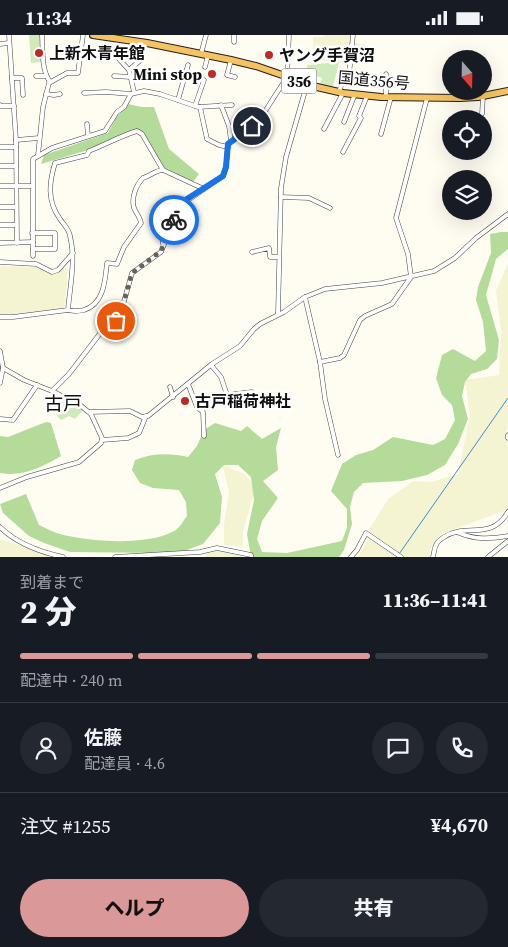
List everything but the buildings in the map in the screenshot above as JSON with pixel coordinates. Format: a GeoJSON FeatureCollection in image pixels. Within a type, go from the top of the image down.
{"type":"FeatureCollection","features":[{"type":"Feature","properties":{"kind":"highway","name":"国道356号"},"geometry":{"type":"LineString","coordinates":[[93,35],[146,43],[231,60],[256,66],[306,84],[341,92],[388,97],[442,97]]}},
{"type":"Feature","properties":{"kind":"highway","name":"国道356号"},"geometry":{"type":"LineString","coordinates":[[492,93],[508,91]]}},
{"type":"Feature","properties":{"kind":"street"},"geometry":{"type":"LineString","coordinates":[[9,35],[16,140],[17,243]]}},
{"type":"Feature","properties":{"kind":"street"},"geometry":{"type":"LineString","coordinates":[[42,35],[46,76],[50,81]]}},
{"type":"Feature","properties":{"kind":"street"},"geometry":{"type":"LineString","coordinates":[[38,155],[46,94],[50,81],[67,73],[78,73],[83,35]]}},
{"type":"Feature","properties":{"kind":"street"},"geometry":{"type":"LineString","coordinates":[[146,43],[148,35]]}},
{"type":"Feature","properties":{"kind":"street"},"geometry":{"type":"LineString","coordinates":[[205,67],[206,35]]}},
{"type":"Feature","properties":{"kind":"street"},"geometry":{"type":"LineString","coordinates":[[234,35],[234,42]]}},
{"type":"Feature","properties":{"kind":"street"},"geometry":{"type":"LineString","coordinates":[[52,391],[70,374],[102,331],[116,321],[121,312],[132,273],[151,261],[161,251],[177,212],[185,201],[223,176],[228,147],[231,141],[262,116],[287,77],[289,35]]}},
{"type":"Feature","properties":{"kind":"street"},"geometry":{"type":"LineString","coordinates":[[324,129],[341,92],[341,87],[349,75],[353,35]]}},
{"type":"Feature","properties":{"kind":"street"},"geometry":{"type":"LineString","coordinates":[[0,44],[9,43]]}},
{"type":"Feature","properties":{"kind":"street"},"geometry":{"type":"LineString","coordinates":[[129,70],[143,58]]}},
{"type":"Feature","properties":{"kind":"street"},"geometry":{"type":"LineString","coordinates":[[33,256],[32,162],[38,155],[52,148],[107,129],[112,118],[124,107],[133,93],[129,70],[120,59]]}},
{"type":"Feature","properties":{"kind":"street"},"geometry":{"type":"LineString","coordinates":[[231,60],[227,75],[235,77]]}},
{"type":"Feature","properties":{"kind":"street"},"geometry":{"type":"LineString","coordinates":[[178,100],[188,71],[188,65]]}},
{"type":"Feature","properties":{"kind":"street"},"geometry":{"type":"LineString","coordinates":[[381,134],[388,97],[386,74]]}},
{"type":"Feature","properties":{"kind":"street"},"geometry":{"type":"LineString","coordinates":[[36,76],[46,76]]}},
{"type":"Feature","properties":{"kind":"street"},"geometry":{"type":"LineString","coordinates":[[114,76],[131,77]]}},
{"type":"Feature","properties":{"kind":"street"},"geometry":{"type":"LineString","coordinates":[[12,78],[22,78],[23,95]]}},
{"type":"Feature","properties":{"kind":"street"},"geometry":{"type":"LineString","coordinates":[[204,79],[198,107],[207,139],[228,147]]}},
{"type":"Feature","properties":{"kind":"street"},"geometry":{"type":"LineString","coordinates":[[278,314],[281,197],[286,157],[306,84]]}},
{"type":"Feature","properties":{"kind":"street"},"geometry":{"type":"LineString","coordinates":[[84,93],[133,93],[144,91],[198,107],[232,105]]}},
{"type":"Feature","properties":{"kind":"street"},"geometry":{"type":"LineString","coordinates":[[46,94],[60,94]]}},
{"type":"Feature","properties":{"kind":"street"},"geometry":{"type":"LineString","coordinates":[[344,122],[355,94]]}},
{"type":"Feature","properties":{"kind":"street"},"geometry":{"type":"LineString","coordinates":[[343,151],[361,118],[359,117],[367,96]]}},
{"type":"Feature","properties":{"kind":"street"},"geometry":{"type":"LineString","coordinates":[[320,362],[340,358],[344,355],[360,320],[392,304],[412,277],[408,254],[396,218],[426,98]]}},
{"type":"Feature","properties":{"kind":"street"},"geometry":{"type":"LineString","coordinates":[[0,105],[14,106]]}},
{"type":"Feature","properties":{"kind":"street"},"geometry":{"type":"LineString","coordinates":[[222,105],[229,126],[231,141]]}},
{"type":"Feature","properties":{"kind":"street"},"geometry":{"type":"LineString","coordinates":[[87,124],[88,137]]}},
{"type":"Feature","properties":{"kind":"street"},"geometry":{"type":"LineString","coordinates":[[68,310],[73,253],[70,233],[55,212],[52,202],[50,187],[55,163],[87,155],[89,151],[108,144],[121,136],[137,131],[142,134],[163,170],[204,189]]}},
{"type":"Feature","properties":{"kind":"street"},"geometry":{"type":"LineString","coordinates":[[16,140],[39,138]]}},
{"type":"Feature","properties":{"kind":"street"},"geometry":{"type":"LineString","coordinates":[[0,147],[16,147]]}},
{"type":"Feature","properties":{"kind":"street"},"geometry":{"type":"LineString","coordinates":[[0,166],[16,166]]}},
{"type":"Feature","properties":{"kind":"street"},"geometry":{"type":"LineString","coordinates":[[0,317],[68,310],[78,311],[89,308],[101,296],[107,263],[117,264],[124,247],[141,223],[133,204],[136,187],[143,178],[150,177],[159,170],[163,170]]}},
{"type":"Feature","properties":{"kind":"street"},"geometry":{"type":"LineString","coordinates":[[0,187],[32,186]]}},
{"type":"Feature","properties":{"kind":"street"},"geometry":{"type":"LineString","coordinates":[[281,197],[308,198],[330,208]]}},
{"type":"Feature","properties":{"kind":"street"},"geometry":{"type":"LineString","coordinates":[[164,246],[161,208],[175,201],[185,201]]}},
{"type":"Feature","properties":{"kind":"street"},"geometry":{"type":"LineString","coordinates":[[0,207],[16,207]]}},
{"type":"Feature","properties":{"kind":"street"},"geometry":{"type":"LineString","coordinates":[[0,488],[27,477],[79,462],[102,440],[128,438],[139,433],[146,417],[211,365],[240,346],[260,324],[304,297],[325,289],[369,285],[412,277],[439,269],[508,214]]}},
{"type":"Feature","properties":{"kind":"street"},"geometry":{"type":"LineString","coordinates":[[0,225],[16,225]]}},
{"type":"Feature","properties":{"kind":"street"},"geometry":{"type":"LineString","coordinates":[[32,233],[55,233],[55,249],[33,249]]}},
{"type":"Feature","properties":{"kind":"street"},"geometry":{"type":"LineString","coordinates":[[0,243],[32,242]]}},
{"type":"Feature","properties":{"kind":"street"},"geometry":{"type":"LineString","coordinates":[[252,252],[269,249],[270,257],[278,257]]}},
{"type":"Feature","properties":{"kind":"street"},"geometry":{"type":"LineString","coordinates":[[0,262],[36,264],[52,272],[58,270],[73,253]]}},
{"type":"Feature","properties":{"kind":"street"},"geometry":{"type":"LineString","coordinates":[[304,297],[320,362],[325,399],[338,455]]}},
{"type":"Feature","properties":{"kind":"street"},"geometry":{"type":"LineString","coordinates":[[0,351],[3,368],[0,383]]}},
{"type":"Feature","properties":{"kind":"street"},"geometry":{"type":"LineString","coordinates":[[211,365],[221,377],[227,395],[252,392]]}},
{"type":"Feature","properties":{"kind":"street"},"geometry":{"type":"LineString","coordinates":[[3,368],[80,405],[89,412],[102,440]]}},
{"type":"Feature","properties":{"kind":"street"},"geometry":{"type":"LineString","coordinates":[[188,384],[197,407],[203,412],[204,435]]}},
{"type":"Feature","properties":{"kind":"street"},"geometry":{"type":"LineString","coordinates":[[0,419],[13,420],[37,385]]}},
{"type":"Feature","properties":{"kind":"street"},"geometry":{"type":"LineString","coordinates":[[170,387],[172,397]]}},
{"type":"Feature","properties":{"kind":"street"},"geometry":{"type":"LineString","coordinates":[[89,412],[130,411],[146,417]]}},
{"type":"Feature","properties":{"kind":"street"},"geometry":{"type":"LineString","coordinates":[[433,557],[436,545],[441,539],[456,531],[475,531],[494,527],[500,523],[508,512]]}},
{"type":"Feature","properties":{"kind":"street"},"geometry":{"type":"LineString","coordinates":[[0,527],[20,543],[63,557]]}},
{"type":"Feature","properties":{"kind":"street"},"geometry":{"type":"LineString","coordinates":[[456,531],[476,539],[493,539],[508,535]]}},
{"type":"Feature","properties":{"kind":"street"},"geometry":{"type":"LineString","coordinates":[[351,557],[366,533],[401,557]]}},
{"type":"Feature","properties":{"kind":"street"},"geometry":{"type":"LineString","coordinates":[[488,557],[508,541]]}},
{"type":"Feature","properties":{"kind":"street"},"geometry":{"type":"LineString","coordinates":[[115,557],[200,552],[217,548],[251,555],[251,557]]}},
{"type":"Feature","properties":{"kind":"green space"},"geometry":{"type":"Polygon","coordinates":[[[29,35],[42,35],[43,62],[31,63],[29,35]]]}},
{"type":"Feature","properties":{"kind":"green space"},"geometry":{"type":"Polygon","coordinates":[[[325,35],[352,35],[354,43],[368,45],[369,52],[365,57],[351,54],[350,64],[313,59],[313,37],[324,37],[325,35]]]}},
{"type":"Feature","properties":{"kind":"green space"},"geometry":{"type":"Polygon","coordinates":[[[339,62],[332,91],[319,88],[322,78],[307,73],[307,65],[339,62]]]}},
{"type":"Feature","properties":{"kind":"green space"},"geometry":{"type":"Polygon","coordinates":[[[128,104],[154,107],[169,149],[199,174],[193,182],[161,166],[140,133],[133,131],[95,148],[41,164],[44,155],[108,133],[116,118],[128,104]]]}},
{"type":"Feature","properties":{"kind":"green space"},"geometry":{"type":"Polygon","coordinates":[[[508,232],[508,249],[496,259],[486,295],[499,340],[497,359],[487,369],[471,374],[465,382],[462,396],[468,419],[458,444],[445,465],[427,475],[402,481],[363,483],[354,492],[350,507],[352,524],[344,550],[339,557],[251,557],[247,534],[254,500],[251,477],[238,465],[224,465],[215,474],[222,497],[220,523],[203,544],[184,551],[159,553],[70,552],[29,536],[3,513],[0,504],[26,494],[39,525],[60,534],[102,541],[134,541],[163,536],[176,530],[187,516],[186,502],[179,490],[153,488],[140,483],[132,470],[135,460],[161,454],[188,457],[197,446],[204,430],[215,423],[241,431],[247,426],[262,439],[281,428],[276,447],[278,470],[263,481],[278,498],[262,521],[257,539],[262,552],[287,553],[342,541],[347,528],[347,509],[331,491],[342,464],[356,455],[373,450],[393,437],[433,445],[445,439],[455,420],[452,405],[442,395],[436,378],[442,355],[453,349],[475,361],[486,351],[483,322],[476,300],[478,287],[491,253],[490,234],[508,232]]]}},
{"type":"Feature","properties":{"kind":"green space"},"geometry":{"type":"Polygon","coordinates":[[[508,263],[507,510],[441,534],[430,550],[430,557],[404,557],[370,534],[370,528],[388,499],[413,481],[431,482],[458,474],[470,415],[465,380],[499,375],[501,330],[496,291],[508,263]]]}},
{"type":"Feature","properties":{"kind":"green space"},"geometry":{"type":"Polygon","coordinates":[[[0,266],[68,268],[65,308],[0,314],[0,266]]]}},
{"type":"Feature","properties":{"kind":"green space"},"geometry":{"type":"Polygon","coordinates":[[[67,398],[85,408],[75,419],[69,416],[61,420],[57,416],[67,398]]]}},
{"type":"Feature","properties":{"kind":"green space"},"geometry":{"type":"Polygon","coordinates":[[[46,422],[51,423],[61,456],[39,467],[17,474],[0,473],[0,436],[8,437],[46,422]]]}},
{"type":"Feature","properties":{"kind":"green space"},"geometry":{"type":"Polygon","coordinates":[[[222,464],[244,474],[256,487],[243,531],[243,547],[224,545],[224,524],[229,492],[222,464]]]}},
{"type":"Feature","properties":{"kind":"green space"},"geometry":{"type":"Polygon","coordinates":[[[368,537],[394,556],[394,557],[357,557],[368,537]]]}},
{"type":"Feature","properties":{"kind":"green space"},"geometry":{"type":"Polygon","coordinates":[[[0,539],[2,540],[62,557],[0,557],[0,539]]]}},
{"type":"Feature","properties":{"kind":"green space"},"geometry":{"type":"Polygon","coordinates":[[[206,551],[222,551],[244,557],[206,557],[206,551]]]}},
{"type":"Feature","properties":{"kind":"waterway"},"geometry":{"type":"LineString","coordinates":[[397,557],[508,398]]}},
{"type":"Feature","properties":{"kind":"way so far"},"geometry":{"type":"LineString","coordinates":[[116,321],[121,312],[132,273],[151,261],[161,251],[174,220]]}},
{"type":"Feature","properties":{"kind":"place","name":"上新木青年館"},"geometry":{"type":"Point","coordinates":[39,53]}},
{"type":"Feature","properties":{"kind":"place","name":"ヤング手賀沼"},"geometry":{"type":"Point","coordinates":[269,55]}},
{"type":"Feature","properties":{"kind":"place","name":"Mini stop"},"geometry":{"type":"Point","coordinates":[212,74]}},
{"type":"Feature","properties":{"kind":"place","name":"古戸稲荷神社"},"geometry":{"type":"Point","coordinates":[185,401]}},
{"type":"Feature","properties":{"kind":"district","name":"古戸"},"geometry":{"type":"Point","coordinates":[63,403]}},
{"type":"Feature","properties":{"kind":"route"},"geometry":{"type":"LineString","coordinates":[[174,220],[177,212],[187,199],[223,176],[226,167],[228,144],[252,126]]}}]}
